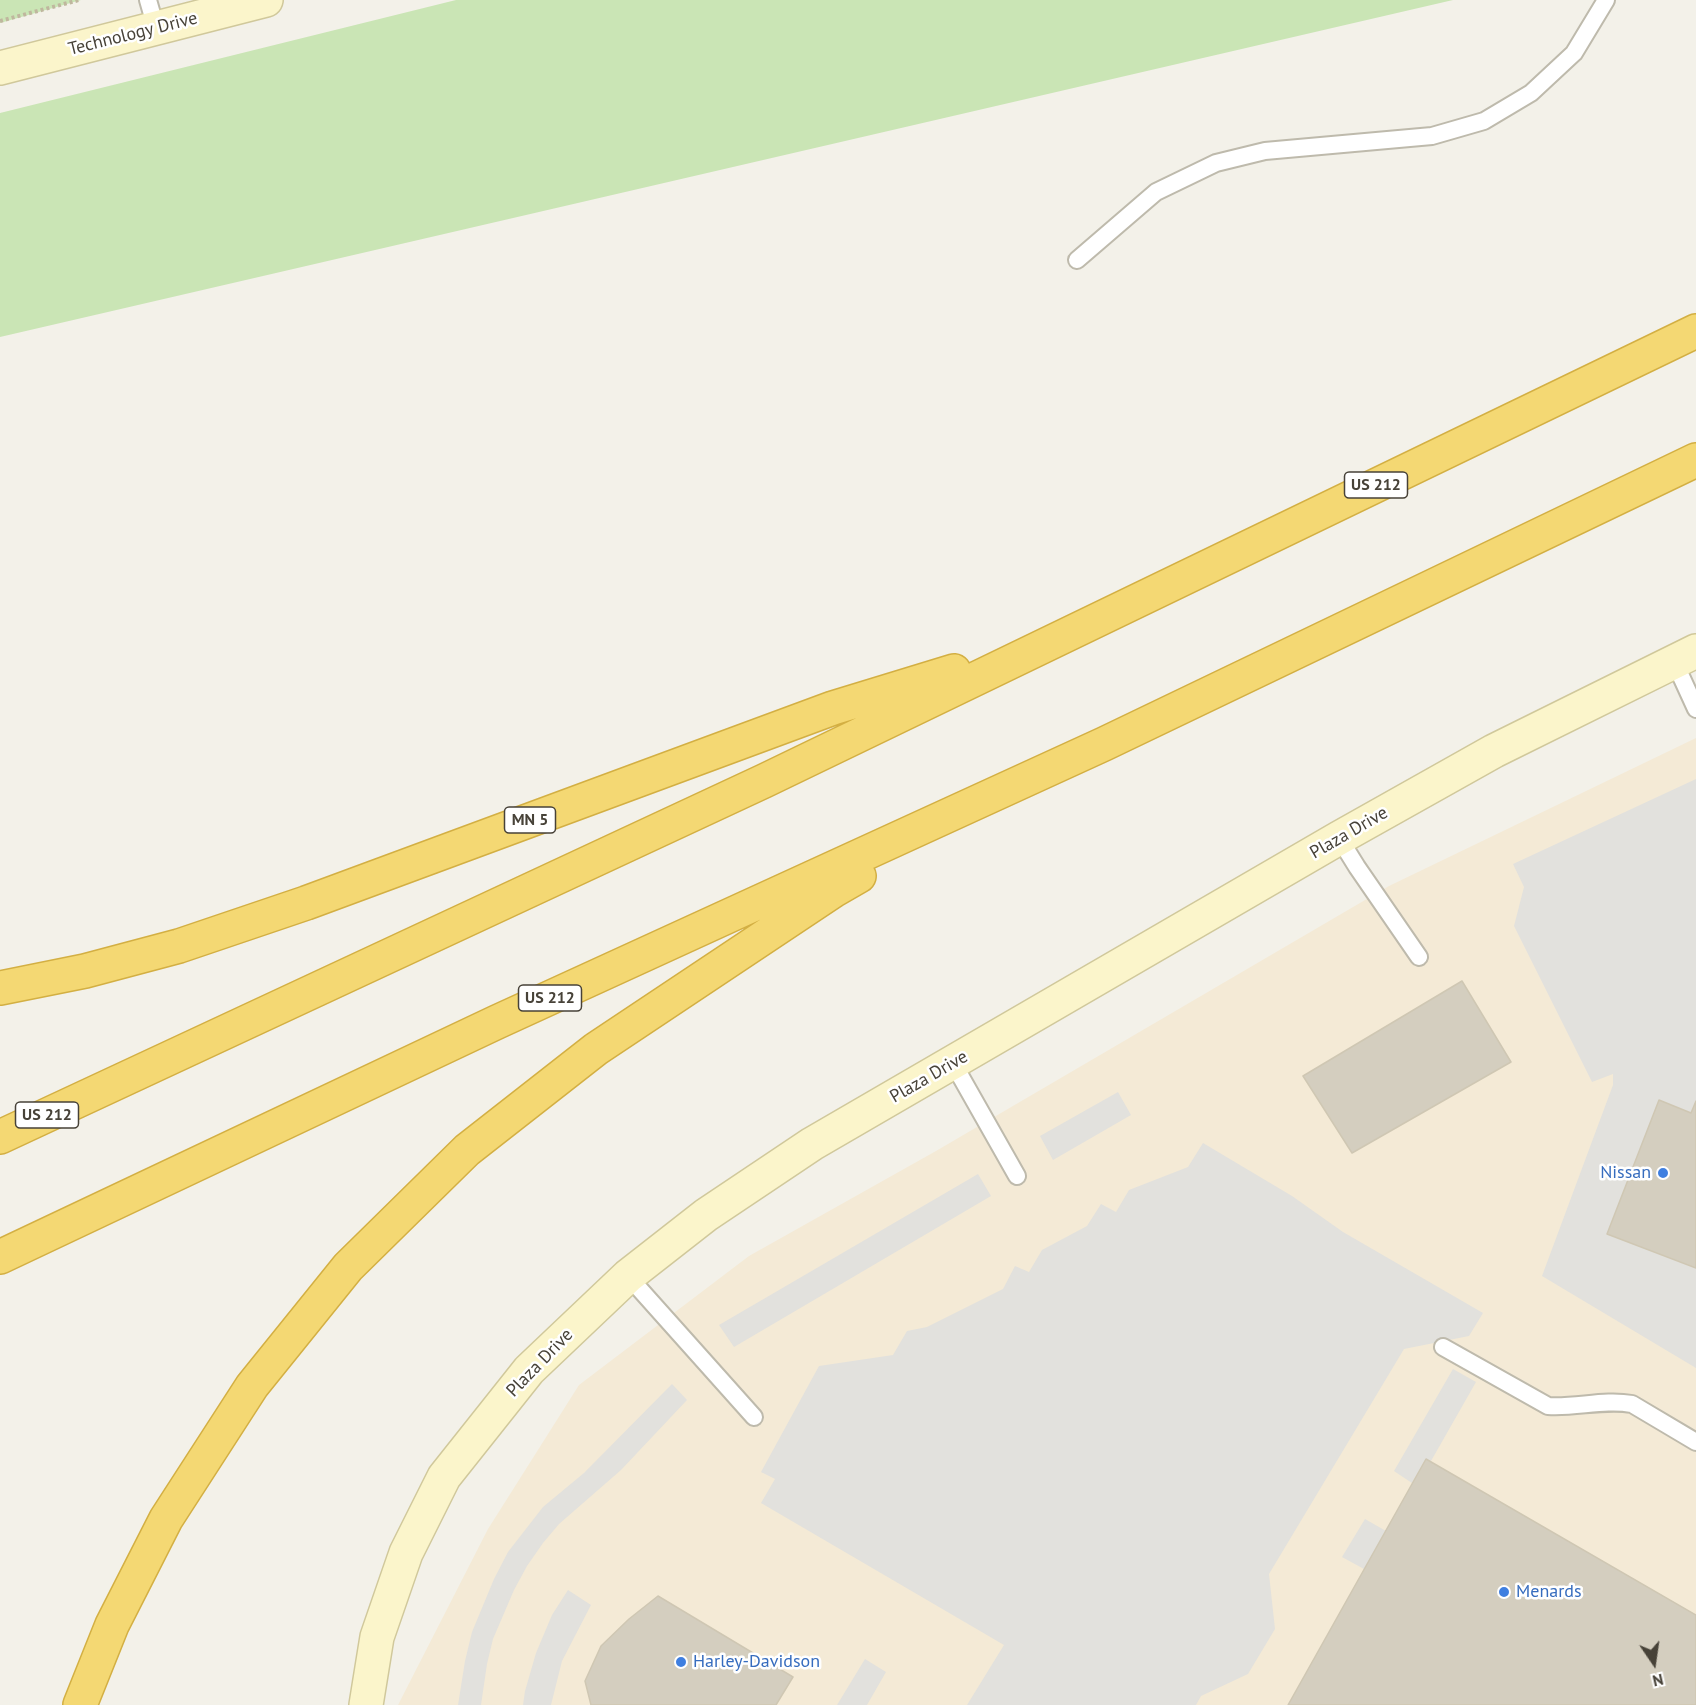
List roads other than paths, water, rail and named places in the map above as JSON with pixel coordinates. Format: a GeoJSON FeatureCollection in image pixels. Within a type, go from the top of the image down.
{"type":"FeatureCollection","features":[{"type":"Feature","properties":{"kind":"highway","name":"US 212"},"geometry":{"type":"LineString","coordinates":[[0,1137],[764,781],[1696,331]]}},
{"type":"Feature","properties":{"kind":"highway","name":"US 212"},"geometry":{"type":"LineString","coordinates":[[0,1257],[508,1017],[1104,744],[1696,460]]}},
{"type":"Feature","properties":{"kind":"highway","name":"MN 5"},"geometry":{"type":"LineString","coordinates":[[0,988],[85,971],[179,946],[306,903],[833,708],[1056,639]]}},
{"type":"Feature","properties":{"kind":"highway"},"geometry":{"type":"LineString","coordinates":[[80,1705],[112,1625],[166,1519],[252,1386],[348,1267],[467,1150],[596,1049],[833,891],[1104,744]]}},
{"type":"Feature","properties":{"kind":"street","name":"Technology Drive"},"geometry":{"type":"LineString","coordinates":[[0,68],[152,14],[266,0]]}},
{"type":"Feature","properties":{"kind":"street","name":"Plaza Drive"},"geometry":{"type":"LineString","coordinates":[[366,1705],[377,1637],[406,1552],[444,1477],[529,1370],[628,1276],[706,1215],[812,1144],[1494,751],[1685,656]]}},
{"type":"Feature","properties":{"kind":"lane"},"geometry":{"type":"LineString","coordinates":[[1077,260],[1156,192],[1216,163],[1265,151],[1432,136],[1484,121],[1530,93],[1574,53],[1606,0]]}},
{"type":"Feature","properties":{"kind":"lane"},"geometry":{"type":"LineString","coordinates":[[1685,656],[1696,709]]}},
{"type":"Feature","properties":{"kind":"lane"},"geometry":{"type":"LineString","coordinates":[[1340,838],[1357,867],[1419,957]]}},
{"type":"Feature","properties":{"kind":"lane"},"geometry":{"type":"LineString","coordinates":[[953,1063],[1017,1176]]}},
{"type":"Feature","properties":{"kind":"lane"},"geometry":{"type":"LineString","coordinates":[[628,1276],[754,1417]]}},
{"type":"Feature","properties":{"kind":"lane"},"geometry":{"type":"LineString","coordinates":[[1443,1347],[1548,1406],[1621,1402],[1632,1404],[1696,1442]]}},
{"type":"Feature","properties":{"kind":"place","name":"Nissan"},"geometry":{"type":"Point","coordinates":[1663,1173]}},
{"type":"Feature","properties":{"kind":"place","name":"Menards"},"geometry":{"type":"Point","coordinates":[1504,1592]}},
{"type":"Feature","properties":{"kind":"place","name":"Harley-Davidson"},"geometry":{"type":"Point","coordinates":[681,1662]}}]}
